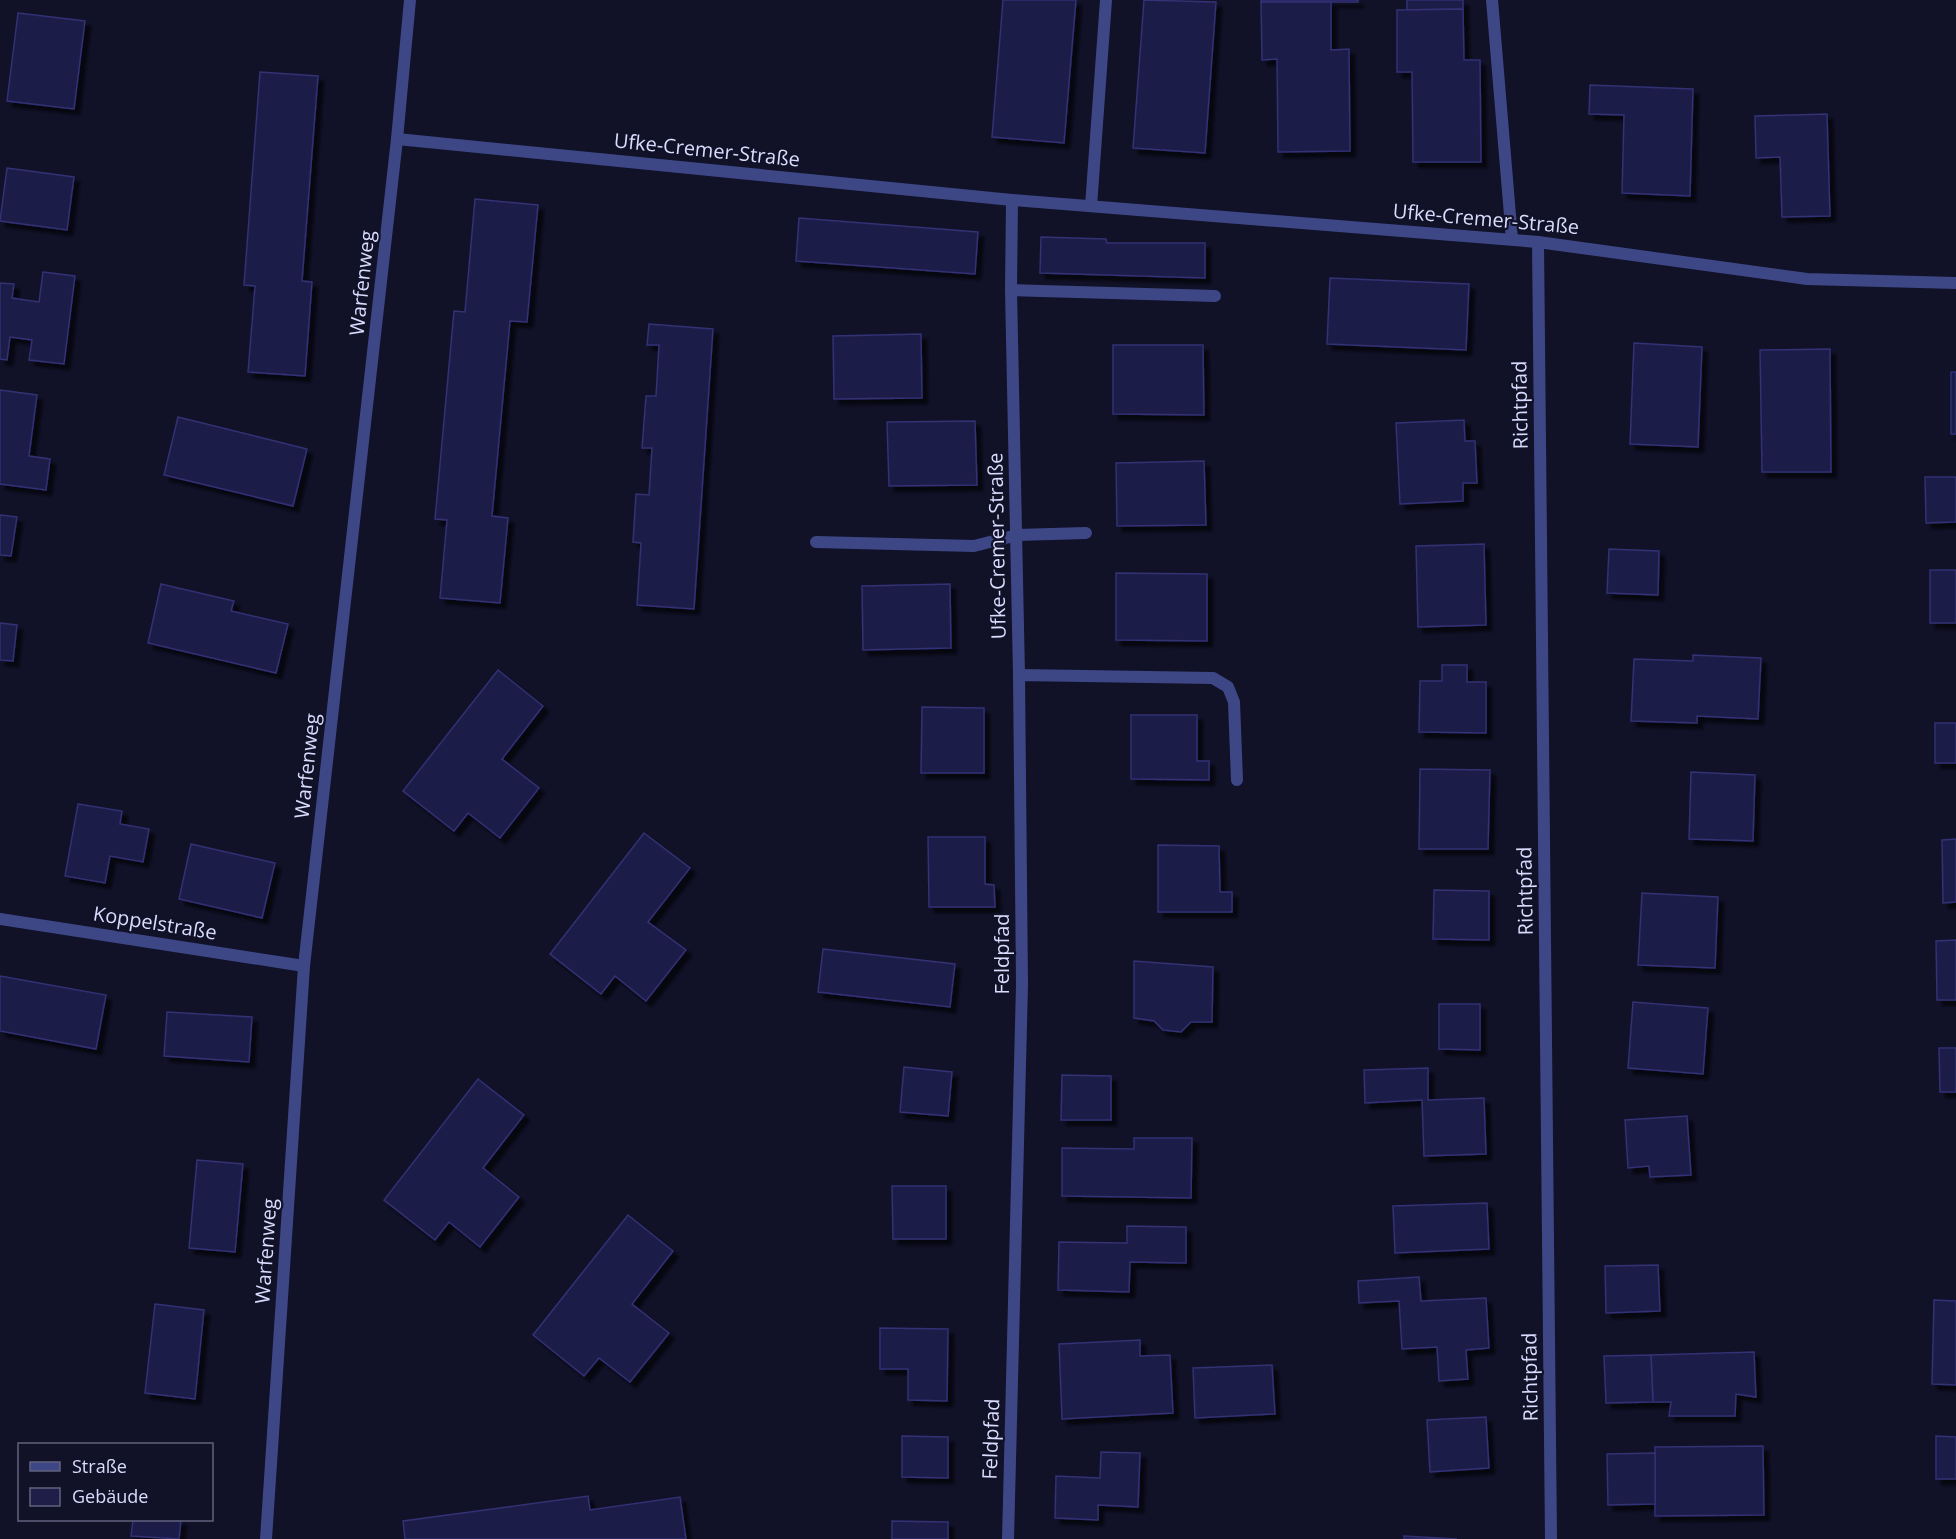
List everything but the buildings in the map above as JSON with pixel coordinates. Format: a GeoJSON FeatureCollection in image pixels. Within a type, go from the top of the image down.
{"type":"FeatureCollection","features":[{"type":"Feature","properties":{"kind":"street","name":"Warfenweg"},"geometry":{"type":"LineString","coordinates":[[266,1539],[304,966],[398,139],[410,0]]}},
{"type":"Feature","properties":{"kind":"street"},"geometry":{"type":"LineString","coordinates":[[1091,206],[1106,0]]}},
{"type":"Feature","properties":{"kind":"street"},"geometry":{"type":"LineString","coordinates":[[1492,0],[1512,239]]}},
{"type":"Feature","properties":{"kind":"street","name":"Ufke-Cremer-Straße"},"geometry":{"type":"LineString","coordinates":[[398,139],[1012,200],[1512,239],[1807,279],[1956,282]]}},
{"type":"Feature","properties":{"kind":"street","name":"Ufke-Cremer-Straße"},"geometry":{"type":"LineString","coordinates":[[1012,200],[1011,290],[1019,675]]}},
{"type":"Feature","properties":{"kind":"street","name":"Richtpfad"},"geometry":{"type":"LineString","coordinates":[[1538,242],[1551,1539]]}},
{"type":"Feature","properties":{"kind":"street"},"geometry":{"type":"LineString","coordinates":[[1011,290],[1215,296]]}},
{"type":"Feature","properties":{"kind":"street"},"geometry":{"type":"LineString","coordinates":[[816,542],[974,546],[1017,535],[1086,533]]}},
{"type":"Feature","properties":{"kind":"street"},"geometry":{"type":"LineString","coordinates":[[1019,675],[1214,678],[1228,687],[1234,702],[1237,780]]}},
{"type":"Feature","properties":{"kind":"street","name":"Feldpfad"},"geometry":{"type":"LineString","coordinates":[[1008,1539],[1022,985],[1019,675]]}},
{"type":"Feature","properties":{"kind":"street","name":"Koppelstraße"},"geometry":{"type":"LineString","coordinates":[[0,919],[304,966]]}}]}
